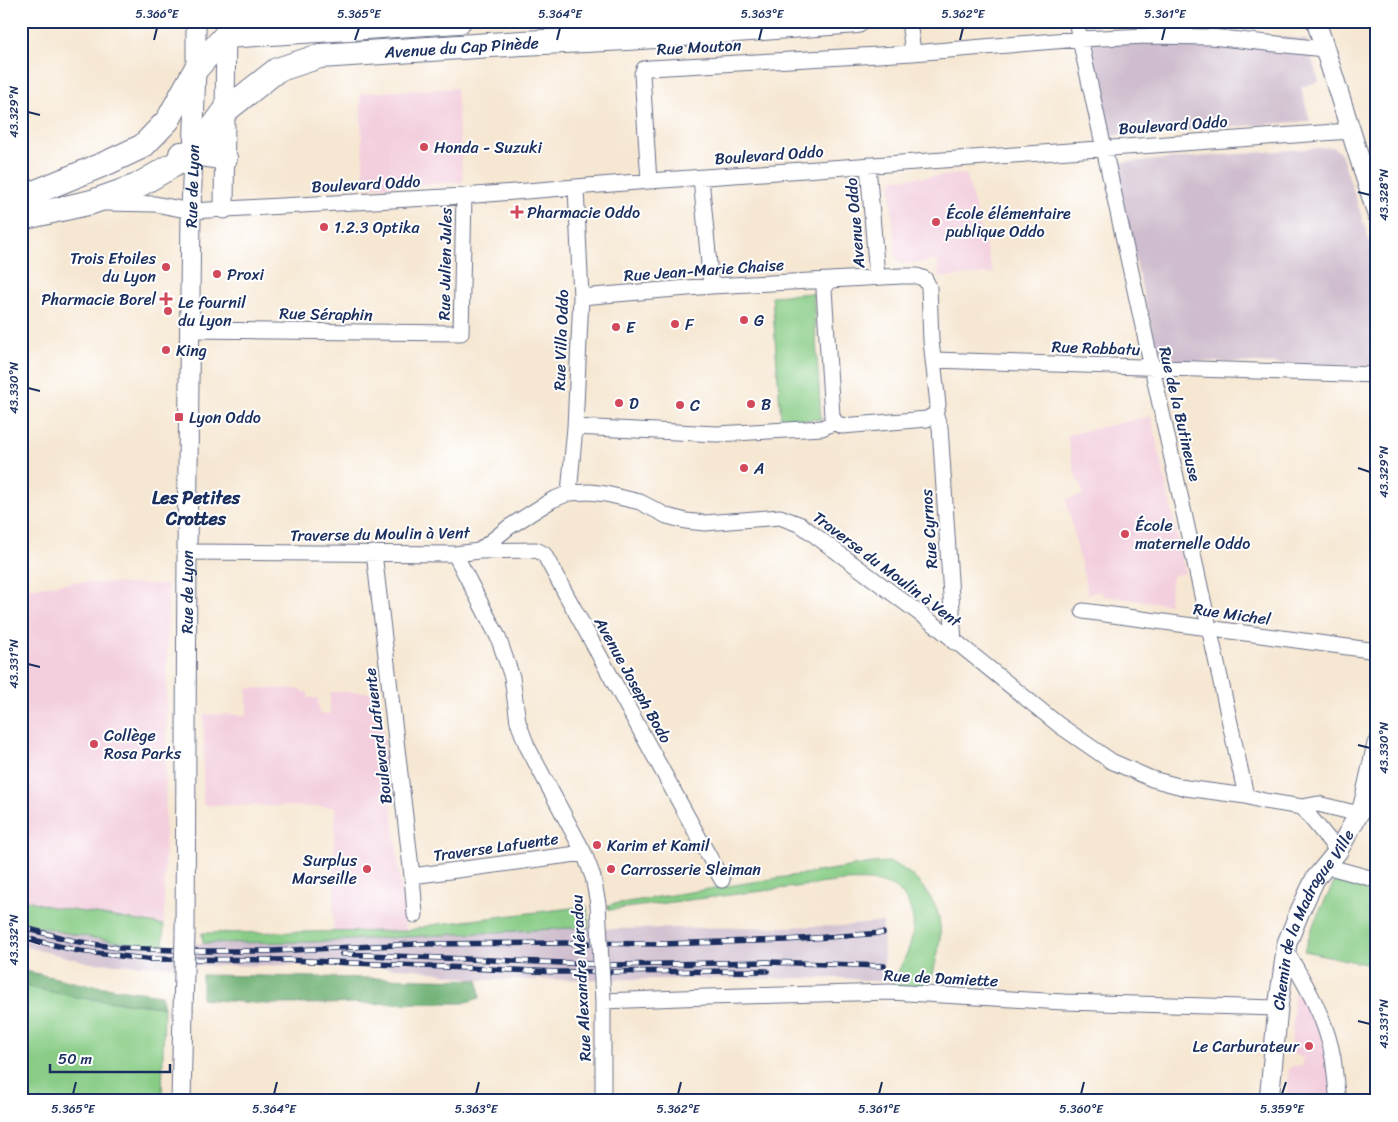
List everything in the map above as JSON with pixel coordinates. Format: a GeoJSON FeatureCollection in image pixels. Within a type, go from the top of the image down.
{"type":"FeatureCollection","features":[{"type":"Feature","properties":{"kind":"main road","name":"Avenue du Cap Pinède"},"geometry":{"type":"LineString","coordinates":[[225,29],[459,21]]}},
{"type":"Feature","properties":{"kind":"main road","name":"Avenue du Cap Pinède"},"geometry":{"type":"LineString","coordinates":[[194,153],[225,111],[278,70],[320,56],[627,38],[858,21]]}},
{"type":"Feature","properties":{"kind":"main road"},"geometry":{"type":"LineString","coordinates":[[21,198],[144,146],[168,120],[196,69],[225,29]]}},
{"type":"Feature","properties":{"kind":"main road"},"geometry":{"type":"LineString","coordinates":[[109,162],[194,153],[225,158]]}},
{"type":"Feature","properties":{"kind":"main road"},"geometry":{"type":"LineString","coordinates":[[21,218],[92,202],[137,186],[194,153]]}},
{"type":"Feature","properties":{"kind":"street","name":"Rue de Lyon"},"geometry":{"type":"LineString","coordinates":[[181,1101],[185,934],[191,211],[196,21]]}},
{"type":"Feature","properties":{"kind":"street"},"geometry":{"type":"LineString","coordinates":[[909,21],[913,53]]}},
{"type":"Feature","properties":{"kind":"street","name":"Rue de la Butineuse"},"geometry":{"type":"LineString","coordinates":[[1076,21],[1246,796]]}},
{"type":"Feature","properties":{"kind":"street","name":"Rue de Lyon"},"geometry":{"type":"LineString","coordinates":[[224,209],[225,29]]}},
{"type":"Feature","properties":{"kind":"street","name":"Rue Mouton"},"geometry":{"type":"LineString","coordinates":[[649,181],[642,74],[644,69],[913,53],[1079,39],[1147,36],[1320,36]]}},
{"type":"Feature","properties":{"kind":"street"},"geometry":{"type":"LineString","coordinates":[[1320,36],[1377,214]]}},
{"type":"Feature","properties":{"kind":"street","name":"Boulevard Oddo"},"geometry":{"type":"LineString","coordinates":[[92,202],[155,204],[191,211],[464,196],[1350,131]]}},
{"type":"Feature","properties":{"kind":"street","name":"Avenue Oddo"},"geometry":{"type":"LineString","coordinates":[[868,165],[877,277]]}},
{"type":"Feature","properties":{"kind":"street"},"geometry":{"type":"LineString","coordinates":[[701,178],[711,286]]}},
{"type":"Feature","properties":{"kind":"street","name":"Rue Villa Oddo"},"geometry":{"type":"LineString","coordinates":[[569,493],[575,427],[580,297],[576,188]]}},
{"type":"Feature","properties":{"kind":"street","name":"Rue Julien Jules"},"geometry":{"type":"LineString","coordinates":[[461,333],[464,196]]}},
{"type":"Feature","properties":{"kind":"street","name":"Rue Jean-Marie Chaise"},"geometry":{"type":"LineString","coordinates":[[580,297],[711,286],[917,276],[925,278],[929,287],[933,360]]}},
{"type":"Feature","properties":{"kind":"street"},"geometry":{"type":"LineString","coordinates":[[830,280],[824,289],[832,416],[835,422],[842,426],[915,421],[927,419],[935,414]]}},
{"type":"Feature","properties":{"kind":"street","name":"Rue Séraphin"},"geometry":{"type":"LineString","coordinates":[[190,330],[461,333]]}},
{"type":"Feature","properties":{"kind":"street","name":"Rue Rabbatu"},"geometry":{"type":"LineString","coordinates":[[933,360],[1377,375]]}},
{"type":"Feature","properties":{"kind":"street","name":"Rue Cyrnos"},"geometry":{"type":"LineString","coordinates":[[933,360],[938,405],[935,414],[940,426],[954,642]]}},
{"type":"Feature","properties":{"kind":"street"},"geometry":{"type":"LineString","coordinates":[[575,427],[717,434],[822,428],[835,422]]}},
{"type":"Feature","properties":{"kind":"street","name":"Traverse du Moulin à Vent"},"geometry":{"type":"LineString","coordinates":[[187,552],[455,554],[479,551],[509,527],[552,500],[569,493],[590,492],[606,494],[640,502],[667,516],[686,521],[705,523],[780,518],[800,525],[938,628],[1059,725],[1111,761],[1152,779],[1186,788],[1246,796],[1302,807],[1318,804],[1359,814]]}},
{"type":"Feature","properties":{"kind":"street","name":"Avenue Joseph Bodo"},"geometry":{"type":"LineString","coordinates":[[479,551],[536,550],[544,554],[722,880]]}},
{"type":"Feature","properties":{"kind":"street","name":"Boulevard Lafuente"},"geometry":{"type":"LineString","coordinates":[[374,553],[415,915]]}},
{"type":"Feature","properties":{"kind":"street","name":"Rue Alexandre Méradou"},"geometry":{"type":"LineString","coordinates":[[455,554],[498,637],[512,677],[518,722],[528,746],[584,853],[593,877],[598,904],[603,1001],[603,1101]]}},
{"type":"Feature","properties":{"kind":"street","name":"Rue Michel"},"geometry":{"type":"LineString","coordinates":[[1083,611],[1377,651]]}},
{"type":"Feature","properties":{"kind":"street","name":"Chemin de la Madrague Ville"},"geometry":{"type":"LineString","coordinates":[[1269,1101],[1278,1008],[1286,951],[1300,911],[1315,879],[1338,851],[1364,806],[1377,744]]}},
{"type":"Feature","properties":{"kind":"street"},"geometry":{"type":"LineString","coordinates":[[1302,807],[1338,851]]}},
{"type":"Feature","properties":{"kind":"street","name":"Traverse Lafuente"},"geometry":{"type":"LineString","coordinates":[[412,876],[584,853]]}},
{"type":"Feature","properties":{"kind":"street"},"geometry":{"type":"LineString","coordinates":[[1326,866],[1377,880]]}},
{"type":"Feature","properties":{"kind":"street"},"geometry":{"type":"LineString","coordinates":[[1286,951],[1308,988],[1320,1014],[1333,1058],[1338,1101]]}},
{"type":"Feature","properties":{"kind":"street","name":"Rue de Damiette"},"geometry":{"type":"LineString","coordinates":[[603,1001],[707,996],[890,992],[1064,1002],[1278,1008]]}},
{"type":"Feature","properties":{"kind":"shaded area"},"geometry":{"type":"Polygon","coordinates":[[[1212,32],[1306,39],[1319,82],[1301,87],[1310,121],[1108,136],[1084,34],[1212,32]]]}},
{"type":"Feature","properties":{"kind":"shaded area"},"geometry":{"type":"Polygon","coordinates":[[[456,88],[463,182],[364,188],[360,93],[456,88]]]}},
{"type":"Feature","properties":{"kind":"shaded area"},"geometry":{"type":"Polygon","coordinates":[[[1377,125],[1377,168],[1365,131],[1377,125]]]}},
{"type":"Feature","properties":{"kind":"shaded area"},"geometry":{"type":"Polygon","coordinates":[[[1333,147],[1341,153],[1377,264],[1377,367],[1158,360],[1114,163],[1333,147]]]}},
{"type":"Feature","properties":{"kind":"shaded area","name":"École élémentaire publique Oddo"},"geometry":{"type":"Polygon","coordinates":[[[966,174],[993,273],[939,278],[937,261],[901,264],[896,259],[890,184],[895,179],[966,174]]]}},
{"type":"Feature","properties":{"kind":"shaded area","name":"École maternelle Oddo"},"geometry":{"type":"Polygon","coordinates":[[[1151,416],[1185,573],[1172,576],[1169,604],[1102,596],[1102,591],[1088,594],[1066,499],[1083,495],[1080,482],[1077,482],[1067,435],[1151,416]]]}},
{"type":"Feature","properties":{"kind":"shaded area","name":"Collège Rosa Parks"},"geometry":{"type":"Polygon","coordinates":[[[75,582],[168,585],[164,925],[47,906],[21,898],[21,589],[75,582]]]}},
{"type":"Feature","properties":{"kind":"shaded area","name":"Surplus Marseille"},"geometry":{"type":"Polygon","coordinates":[[[247,688],[301,689],[302,692],[308,692],[308,698],[318,698],[319,714],[330,714],[330,692],[379,692],[406,931],[333,931],[335,807],[203,805],[204,714],[247,715],[247,688]]]}},
{"type":"Feature","properties":{"kind":"shaded area"},"geometry":{"type":"Polygon","coordinates":[[[21,921],[46,929],[94,939],[163,946],[203,943],[312,942],[589,927],[610,929],[842,926],[883,922],[884,961],[882,982],[843,978],[478,980],[416,969],[311,965],[165,966],[91,963],[22,946],[21,921]]]}},
{"type":"Feature","properties":{"kind":"shaded area","name":"Le Carburateur"},"geometry":{"type":"Polygon","coordinates":[[[1306,990],[1318,1015],[1336,1101],[1286,1101],[1289,1068],[1296,1065],[1302,1066],[1303,1058],[1291,1053],[1294,995],[1306,990]]]}},
{"type":"Feature","properties":{"kind":"green space"},"geometry":{"type":"Polygon","coordinates":[[[813,293],[821,419],[781,421],[772,296],[813,293]]]}},
{"type":"Feature","properties":{"kind":"green space"},"geometry":{"type":"Polygon","coordinates":[[[890,862],[905,870],[918,882],[934,903],[938,915],[940,938],[930,988],[890,987],[908,950],[913,924],[907,900],[893,887],[884,884],[864,881],[843,881],[609,910],[608,905],[873,863],[890,862]]]}},
{"type":"Feature","properties":{"kind":"green space"},"geometry":{"type":"Polygon","coordinates":[[[1335,881],[1377,891],[1377,957],[1375,966],[1304,951],[1315,920],[1335,881]]]}},
{"type":"Feature","properties":{"kind":"green space"},"geometry":{"type":"Polygon","coordinates":[[[21,898],[47,906],[164,925],[163,946],[92,938],[56,931],[21,921],[21,898]]]}},
{"type":"Feature","properties":{"kind":"green space"},"geometry":{"type":"Polygon","coordinates":[[[587,906],[589,927],[312,942],[203,943],[202,933],[406,931],[431,925],[587,906]]]}},
{"type":"Feature","properties":{"kind":"green space"},"geometry":{"type":"Polygon","coordinates":[[[21,970],[82,984],[161,995],[164,1007],[80,998],[21,985],[21,970]]]}},
{"type":"Feature","properties":{"kind":"green space"},"geometry":{"type":"Polygon","coordinates":[[[202,975],[478,980],[480,998],[463,1003],[268,1004],[202,999],[202,975]]]}},
{"type":"Feature","properties":{"kind":"green space"},"geometry":{"type":"Polygon","coordinates":[[[21,985],[80,998],[164,1007],[162,1101],[21,1101],[21,985]]]}},
{"type":"Feature","properties":{"kind":"railway"},"geometry":{"type":"LineString","coordinates":[[21,927],[74,941],[118,948],[204,951],[273,951],[416,944],[661,944],[786,940],[883,933]]}},
{"type":"Feature","properties":{"kind":"railway"},"geometry":{"type":"LineString","coordinates":[[21,937],[79,951],[146,959],[288,960],[557,972],[767,971]]}},
{"type":"Feature","properties":{"kind":"railway"},"geometry":{"type":"LineString","coordinates":[[342,954],[615,965],[768,962],[884,966]]}},
{"type":"Feature","properties":{"kind":"place","name":"Honda - Suzuki"},"geometry":{"type":"Point","coordinates":[424,147]}},
{"type":"Feature","properties":{"kind":"place","name":"Pharmacie Oddo"},"geometry":{"type":"Point","coordinates":[517,212]}},
{"type":"Feature","properties":{"kind":"place","name":"École élémentaire publique Oddo"},"geometry":{"type":"Point","coordinates":[936,222]}},
{"type":"Feature","properties":{"kind":"place","name":"1.2.3 Optika"},"geometry":{"type":"Point","coordinates":[324,227]}},
{"type":"Feature","properties":{"kind":"place","name":"Trois Etoiles du Lyon"},"geometry":{"type":"Point","coordinates":[166,267]}},
{"type":"Feature","properties":{"kind":"place","name":"Proxi"},"geometry":{"type":"Point","coordinates":[217,274]}},
{"type":"Feature","properties":{"kind":"place","name":"Pharmacie Borel"},"geometry":{"type":"Point","coordinates":[166,299]}},
{"type":"Feature","properties":{"kind":"place","name":"Le fournil du Lyon"},"geometry":{"type":"Point","coordinates":[168,311]}},
{"type":"Feature","properties":{"kind":"place","name":"G"},"geometry":{"type":"Point","coordinates":[744,320]}},
{"type":"Feature","properties":{"kind":"place","name":"F"},"geometry":{"type":"Point","coordinates":[675,324]}},
{"type":"Feature","properties":{"kind":"place","name":"E"},"geometry":{"type":"Point","coordinates":[616,327]}},
{"type":"Feature","properties":{"kind":"place","name":"King"},"geometry":{"type":"Point","coordinates":[166,350]}},
{"type":"Feature","properties":{"kind":"place","name":"D"},"geometry":{"type":"Point","coordinates":[619,403]}},
{"type":"Feature","properties":{"kind":"place","name":"B"},"geometry":{"type":"Point","coordinates":[751,404]}},
{"type":"Feature","properties":{"kind":"place","name":"C"},"geometry":{"type":"Point","coordinates":[680,405]}},
{"type":"Feature","properties":{"kind":"place","name":"Lyon Oddo"},"geometry":{"type":"Point","coordinates":[179,417]}},
{"type":"Feature","properties":{"kind":"place","name":"A"},"geometry":{"type":"Point","coordinates":[744,468]}},
{"type":"Feature","properties":{"kind":"place","name":"École maternelle Oddo"},"geometry":{"type":"Point","coordinates":[1125,534]}},
{"type":"Feature","properties":{"kind":"place","name":"Collège Rosa Parks"},"geometry":{"type":"Point","coordinates":[94,744]}},
{"type":"Feature","properties":{"kind":"place","name":"Karim et Kamil"},"geometry":{"type":"Point","coordinates":[597,845]}},
{"type":"Feature","properties":{"kind":"place","name":"Surplus Marseille"},"geometry":{"type":"Point","coordinates":[367,869]}},
{"type":"Feature","properties":{"kind":"place","name":"Carrosserie Sleiman"},"geometry":{"type":"Point","coordinates":[611,869]}},
{"type":"Feature","properties":{"kind":"place","name":"Le Carburateur"},"geometry":{"type":"Point","coordinates":[1309,1046]}},
{"type":"Feature","properties":{"kind":"district","name":"Les Petites Crottes"},"geometry":{"type":"Point","coordinates":[196,508]}}]}
